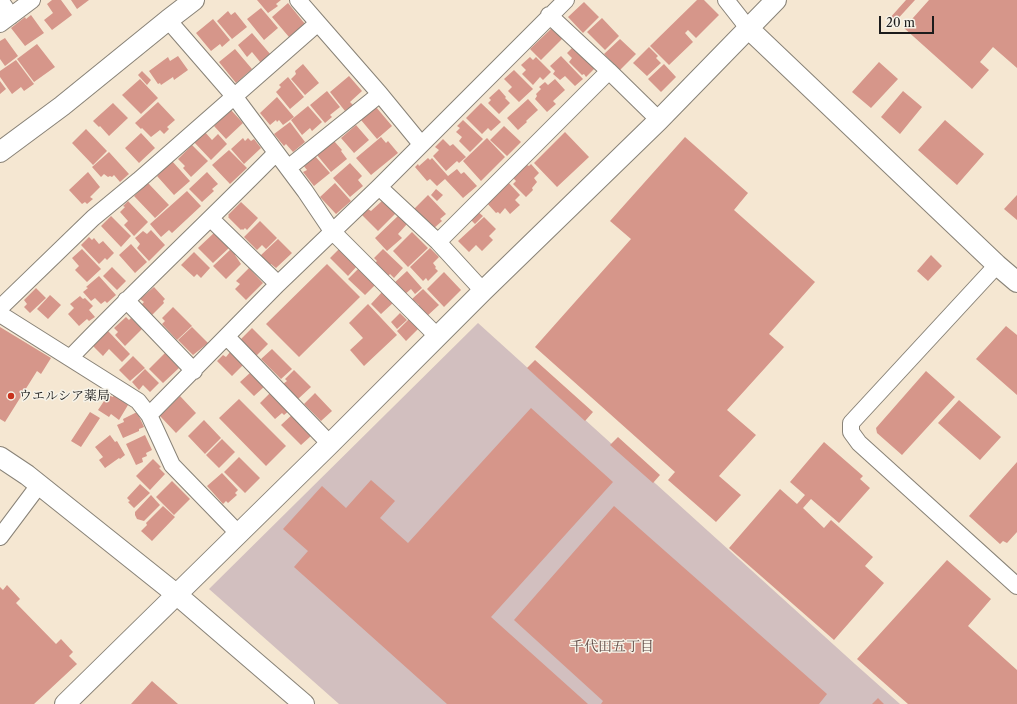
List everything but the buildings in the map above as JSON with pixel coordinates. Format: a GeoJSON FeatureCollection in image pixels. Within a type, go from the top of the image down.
{"type":"FeatureCollection","features":[{"type":"Feature","properties":{"kind":"street"},"geometry":{"type":"LineString","coordinates":[[0,0],[6,20],[32,0]]}},
{"type":"Feature","properties":{"kind":"street"},"geometry":{"type":"LineString","coordinates":[[0,152],[62,106],[194,0]]}},
{"type":"Feature","properties":{"kind":"street"},"geometry":{"type":"LineString","coordinates":[[298,0],[380,94],[421,144]]}},
{"type":"Feature","properties":{"kind":"street"},"geometry":{"type":"LineString","coordinates":[[149,414],[194,371],[278,284],[378,187],[549,15],[566,0]]}},
{"type":"Feature","properties":{"kind":"street"},"geometry":{"type":"LineString","coordinates":[[726,0],[748,28],[997,265],[1017,282]]}},
{"type":"Feature","properties":{"kind":"street"},"geometry":{"type":"LineString","coordinates":[[65,704],[330,444],[483,290],[659,120],[776,0]]}},
{"type":"Feature","properties":{"kind":"street"},"geometry":{"type":"LineString","coordinates":[[549,15],[659,120]]}},
{"type":"Feature","properties":{"kind":"street"},"geometry":{"type":"LineString","coordinates":[[168,20],[234,96],[305,190],[332,231],[437,336]]}},
{"type":"Feature","properties":{"kind":"street"},"geometry":{"type":"LineString","coordinates":[[0,308],[93,218],[139,180],[318,23]]}},
{"type":"Feature","properties":{"kind":"street"},"geometry":{"type":"LineString","coordinates":[[438,242],[609,71]]}},
{"type":"Feature","properties":{"kind":"street"},"geometry":{"type":"LineString","coordinates":[[288,168],[380,94]]}},
{"type":"Feature","properties":{"kind":"street"},"geometry":{"type":"LineString","coordinates":[[70,358],[126,300],[211,219],[276,153]]}},
{"type":"Feature","properties":{"kind":"street"},"geometry":{"type":"LineString","coordinates":[[378,187],[438,242],[483,290]]}},
{"type":"Feature","properties":{"kind":"street"},"geometry":{"type":"LineString","coordinates":[[211,219],[278,284]]}},
{"type":"Feature","properties":{"kind":"street"},"geometry":{"type":"LineString","coordinates":[[997,265],[851,423],[851,432],[859,443],[1017,586]]}},
{"type":"Feature","properties":{"kind":"street"},"geometry":{"type":"LineString","coordinates":[[126,300],[194,371]]}},
{"type":"Feature","properties":{"kind":"street"},"geometry":{"type":"LineString","coordinates":[[0,314],[138,401],[149,414],[172,465],[238,533]]}},
{"type":"Feature","properties":{"kind":"street"},"geometry":{"type":"LineString","coordinates":[[227,337],[330,444]]}},
{"type":"Feature","properties":{"kind":"street"},"geometry":{"type":"LineString","coordinates":[[0,458],[27,475],[176,594],[304,704]]}},
{"type":"Feature","properties":{"kind":"street"},"geometry":{"type":"LineString","coordinates":[[0,537],[39,485]]}},
{"type":"Feature","properties":{"kind":"shaded area"},"geometry":{"type":"Polygon","coordinates":[[[478,323],[900,704],[339,704],[209,589],[478,323]]]}},
{"type":"Feature","properties":{"kind":"place","name":"ウエルシア薬局"},"geometry":{"type":"Point","coordinates":[11,396]}},
{"type":"Feature","properties":{"kind":"district","name":"千代田五丁目"},"geometry":{"type":"Point","coordinates":[612,647]}}]}
